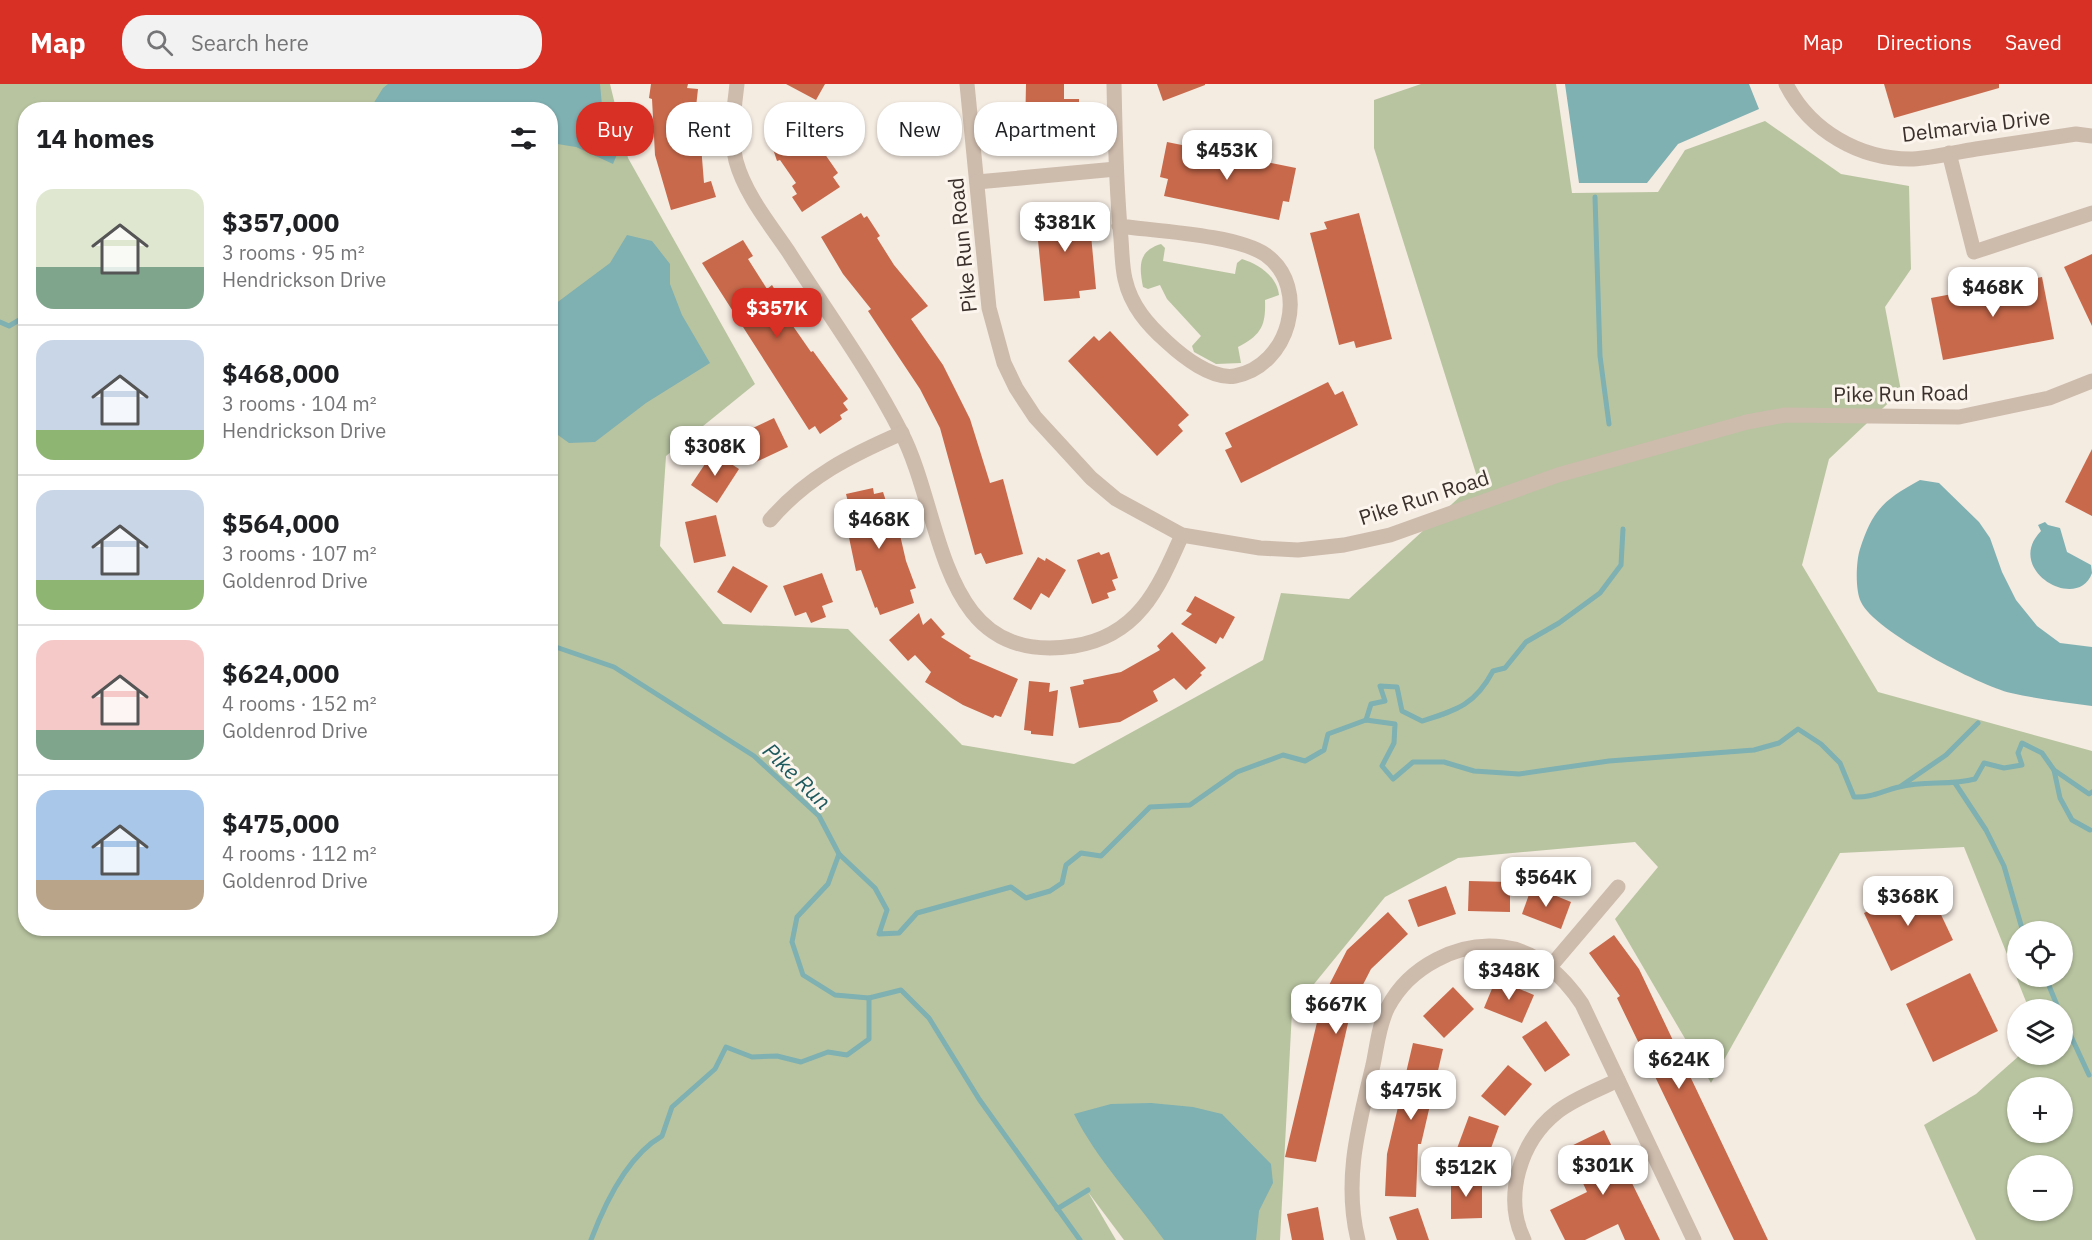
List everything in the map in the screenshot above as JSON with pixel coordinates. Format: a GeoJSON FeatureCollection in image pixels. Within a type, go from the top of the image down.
{"type":"FeatureCollection","features":[{"type":"Feature","properties":{"kind":"street"},"geometry":{"type":"LineString","coordinates":[[737,84],[732,126],[736,161],[751,195],[873,382],[902,433],[917,470],[945,565],[954,585],[975,616],[1002,637],[1033,648],[1057,649],[1080,645],[1112,633],[1146,607],[1159,588],[1182,535]]}},
{"type":"Feature","properties":{"kind":"street","name":"Pike Run Road"},"geometry":{"type":"LineString","coordinates":[[967,84],[989,308],[1004,363],[1016,388],[1035,417],[1092,478],[1116,499],[1182,535],[1279,549],[1298,550],[1344,545],[1390,535],[1557,475],[1747,422],[1785,415],[1959,417],[2049,398],[2092,381]]}},
{"type":"Feature","properties":{"kind":"street"},"geometry":{"type":"LineString","coordinates":[[1114,84],[1119,226],[1125,280],[1137,311],[1146,323],[1184,358],[1208,370],[1234,376],[1258,366],[1278,346],[1288,326],[1292,307],[1286,279],[1266,255],[1238,243],[1119,226]]}},
{"type":"Feature","properties":{"kind":"street","name":"Delmarvia Drive"},"geometry":{"type":"LineString","coordinates":[[1786,84],[1805,114],[1822,129],[1849,146],[1878,156],[1913,159],[2076,134],[2092,136]]}},
{"type":"Feature","properties":{"kind":"street"},"geometry":{"type":"LineString","coordinates":[[1949,153],[1974,252],[2092,213]]}},
{"type":"Feature","properties":{"kind":"street"},"geometry":{"type":"LineString","coordinates":[[977,182],[1116,169]]}},
{"type":"Feature","properties":{"kind":"street"},"geometry":{"type":"LineString","coordinates":[[770,520],[811,480],[847,457],[902,433]]}},
{"type":"Feature","properties":{"kind":"street"},"geometry":{"type":"LineString","coordinates":[[1550,968],[1618,887]]}},
{"type":"Feature","properties":{"kind":"street"},"geometry":{"type":"LineString","coordinates":[[1358,1240],[1352,1213],[1354,1146],[1388,1007],[1403,987],[1423,967],[1449,953],[1476,947],[1503,946],[1531,956],[1550,968],[1569,984],[1582,1004],[1694,1240]]}},
{"type":"Feature","properties":{"kind":"street"},"geometry":{"type":"LineString","coordinates":[[1524,1240],[1515,1208],[1516,1182],[1522,1159],[1534,1136],[1557,1111],[1618,1080]]}},
{"type":"Feature","properties":{"kind":"green space"},"geometry":{"type":"Polygon","coordinates":[[[0,84],[610,84],[614,102],[576,102],[576,156],[628,156],[755,384],[666,456],[660,546],[723,624],[848,629],[962,745],[1074,764],[1263,660],[1281,593],[1349,599],[1478,480],[1374,148],[1374,100],[1421,84],[1556,84],[1572,193],[1658,192],[1685,150],[1765,121],[1841,174],[1909,186],[1911,269],[1885,307],[1901,391],[1829,459],[1802,565],[1878,692],[2092,751],[2092,1240],[1976,1240],[1924,1125],[1976,1094],[2009,1065],[2073,1065],[2073,999],[2025,999],[2020,987],[2073,987],[2073,921],[2007,921],[2007,954],[1964,847],[1840,853],[1711,1083],[1615,919],[1658,867],[1635,842],[1458,858],[1385,897],[1292,1011],[1280,1240],[1124,1240],[1088,1192],[1116,1240],[0,1240],[0,84]]]}},
{"type":"Feature","properties":{"kind":"green space"},"geometry":{"type":"Polygon","coordinates":[[[1161,244],[1165,248],[1163,261],[1235,274],[1237,263],[1242,259],[1266,272],[1275,282],[1279,295],[1265,300],[1263,323],[1260,329],[1257,334],[1238,347],[1241,363],[1216,364],[1194,352],[1192,346],[1201,336],[1167,299],[1160,285],[1148,289],[1143,287],[1141,266],[1144,255],[1153,247],[1161,244]]]}},
{"type":"Feature","properties":{"kind":"water"},"geometry":{"type":"Polygon","coordinates":[[[388,84],[600,84],[602,102],[576,102],[576,147],[558,144],[558,102],[374,102],[388,84]]]}},
{"type":"Feature","properties":{"kind":"water"},"geometry":{"type":"Polygon","coordinates":[[[1565,84],[1749,84],[1759,109],[1678,144],[1647,183],[1579,183],[1565,84]]]}},
{"type":"Feature","properties":{"kind":"water"},"geometry":{"type":"Polygon","coordinates":[[[596,156],[616,156],[613,164],[596,156]]]}},
{"type":"Feature","properties":{"kind":"water"},"geometry":{"type":"Polygon","coordinates":[[[627,235],[652,241],[670,264],[670,284],[682,315],[710,363],[646,403],[595,442],[569,443],[558,435],[558,302],[610,263],[627,235]]]}},
{"type":"Feature","properties":{"kind":"water"},"geometry":{"type":"Polygon","coordinates":[[[1920,480],[1939,483],[1979,522],[1990,538],[2002,572],[2016,600],[2037,626],[2060,643],[2092,647],[2092,706],[2011,693],[1976,680],[1906,642],[1870,614],[1861,602],[1857,583],[1859,554],[1865,535],[1881,507],[1920,480]]]}},
{"type":"Feature","properties":{"kind":"water"},"geometry":{"type":"Polygon","coordinates":[[[2045,522],[2060,528],[2067,552],[2091,565],[2092,573],[2084,584],[2073,589],[2060,588],[2047,582],[2037,572],[2031,560],[2032,546],[2041,531],[2038,525],[2045,522]]]}},
{"type":"Feature","properties":{"kind":"water"},"geometry":{"type":"Polygon","coordinates":[[[1151,1103],[1193,1107],[1222,1114],[1271,1164],[1273,1183],[1259,1211],[1256,1240],[1164,1240],[1105,1163],[1074,1114],[1111,1104],[1151,1103]]]}},
{"type":"Feature","properties":{"kind":"building"},"geometry":{"type":"Polygon","coordinates":[[[651,84],[688,84],[687,88],[698,89],[697,102],[666,102],[666,156],[702,156],[704,183],[711,181],[716,197],[671,210],[655,155],[654,102],[649,98],[651,84]]]}},
{"type":"Feature","properties":{"kind":"building"},"geometry":{"type":"Polygon","coordinates":[[[786,84],[825,84],[816,100],[786,84]]]}},
{"type":"Feature","properties":{"kind":"building"},"geometry":{"type":"Polygon","coordinates":[[[1026,84],[1064,84],[1064,99],[1079,99],[1079,102],[1026,102],[1026,84]]]}},
{"type":"Feature","properties":{"kind":"building"},"geometry":{"type":"Polygon","coordinates":[[[1157,84],[1205,84],[1205,85],[1163,101],[1157,84]]]}},
{"type":"Feature","properties":{"kind":"building"},"geometry":{"type":"Polygon","coordinates":[[[1884,84],[1999,84],[1999,88],[1894,118],[1884,84]]]}},
{"type":"Feature","properties":{"kind":"building"},"geometry":{"type":"Polygon","coordinates":[[[1167,142],[1296,168],[1289,202],[1283,201],[1279,220],[1164,196],[1168,179],[1160,177],[1167,142]]]}},
{"type":"Feature","properties":{"kind":"building"},"geometry":{"type":"Polygon","coordinates":[[[775,156],[826,156],[838,173],[833,177],[840,187],[802,212],[792,197],[797,194],[792,186],[796,183],[780,160],[777,161],[775,156]]]}},
{"type":"Feature","properties":{"kind":"building"},"geometry":{"type":"Polygon","coordinates":[[[1072,206],[1073,215],[1089,213],[1096,289],[1079,291],[1080,298],[1044,301],[1035,210],[1072,206]]]}},
{"type":"Feature","properties":{"kind":"building"},"geometry":{"type":"Polygon","coordinates":[[[861,213],[864,218],[867,216],[880,236],[877,238],[894,265],[928,306],[911,319],[943,365],[970,419],[990,483],[1003,479],[1023,554],[986,564],[981,553],[975,555],[940,428],[920,389],[868,311],[871,309],[843,274],[821,237],[861,213]]]}},
{"type":"Feature","properties":{"kind":"building"},"geometry":{"type":"Polygon","coordinates":[[[1359,213],[1392,339],[1356,348],[1354,341],[1339,345],[1310,233],[1327,229],[1324,222],[1359,213]]]}},
{"type":"Feature","properties":{"kind":"building"},"geometry":{"type":"Polygon","coordinates":[[[743,240],[753,256],[748,259],[767,289],[772,285],[783,303],[779,306],[848,399],[843,403],[848,410],[840,415],[842,419],[820,434],[815,426],[809,430],[702,263],[743,240]]]}},
{"type":"Feature","properties":{"kind":"building"},"geometry":{"type":"Polygon","coordinates":[[[2092,254],[2092,326],[2064,267],[2092,254]]]}},
{"type":"Feature","properties":{"kind":"building"},"geometry":{"type":"Polygon","coordinates":[[[2042,277],[2054,339],[1943,360],[1931,298],[2042,277]]]}},
{"type":"Feature","properties":{"kind":"building"},"geometry":{"type":"Polygon","coordinates":[[[1110,331],[1189,415],[1178,425],[1183,431],[1157,456],[1068,361],[1094,336],[1099,341],[1110,331]]]}},
{"type":"Feature","properties":{"kind":"building"},"geometry":{"type":"Polygon","coordinates":[[[1328,382],[1335,395],[1343,391],[1358,425],[1241,483],[1225,450],[1232,447],[1225,433],[1328,382]]]}},
{"type":"Feature","properties":{"kind":"building"},"geometry":{"type":"Polygon","coordinates":[[[774,418],[788,447],[750,465],[736,436],[774,418]]]}},
{"type":"Feature","properties":{"kind":"building"},"geometry":{"type":"Polygon","coordinates":[[[2092,449],[2092,516],[2065,502],[2092,449]]]}},
{"type":"Feature","properties":{"kind":"building"},"geometry":{"type":"Polygon","coordinates":[[[713,452],[739,469],[717,503],[691,485],[713,452]]]}},
{"type":"Feature","properties":{"kind":"building"},"geometry":{"type":"Polygon","coordinates":[[[873,488],[874,494],[883,492],[886,501],[892,500],[906,561],[916,588],[910,590],[914,603],[880,615],[877,607],[875,608],[861,570],[856,571],[842,504],[848,502],[846,494],[873,488]]]}},
{"type":"Feature","properties":{"kind":"building"},"geometry":{"type":"Polygon","coordinates":[[[716,515],[726,556],[694,563],[685,522],[716,515]]]}},
{"type":"Feature","properties":{"kind":"building"},"geometry":{"type":"Polygon","coordinates":[[[1099,552],[1101,555],[1109,552],[1118,578],[1112,580],[1116,590],[1107,593],[1109,598],[1092,604],[1077,560],[1099,552]]]}},
{"type":"Feature","properties":{"kind":"building"},"geometry":{"type":"Polygon","coordinates":[[[1038,557],[1045,561],[1046,558],[1066,570],[1049,598],[1041,593],[1031,610],[1013,599],[1038,557]]]}},
{"type":"Feature","properties":{"kind":"building"},"geometry":{"type":"Polygon","coordinates":[[[733,566],[768,586],[751,613],[717,592],[733,566]]]}},
{"type":"Feature","properties":{"kind":"building"},"geometry":{"type":"Polygon","coordinates":[[[822,573],[833,602],[822,606],[826,617],[811,623],[806,612],[795,616],[783,586],[822,573]]]}},
{"type":"Feature","properties":{"kind":"building"},"geometry":{"type":"Polygon","coordinates":[[[1195,596],[1235,617],[1223,639],[1220,637],[1216,644],[1181,624],[1192,614],[1186,611],[1195,596]]]}},
{"type":"Feature","properties":{"kind":"building"},"geometry":{"type":"Polygon","coordinates":[[[919,613],[923,625],[931,618],[945,634],[941,637],[971,656],[969,658],[1018,679],[1001,717],[995,715],[993,718],[963,705],[925,682],[931,672],[915,655],[908,661],[889,640],[919,613]]]}},
{"type":"Feature","properties":{"kind":"building"},"geometry":{"type":"Polygon","coordinates":[[[1172,632],[1206,668],[1200,673],[1202,675],[1186,690],[1174,678],[1153,691],[1158,701],[1120,722],[1079,728],[1070,687],[1084,684],[1083,680],[1121,672],[1160,650],[1157,646],[1172,632]]]}},
{"type":"Feature","properties":{"kind":"building"},"geometry":{"type":"Polygon","coordinates":[[[1029,681],[1050,683],[1049,692],[1058,690],[1053,736],[1031,734],[1031,731],[1024,730],[1029,681]]]}},
{"type":"Feature","properties":{"kind":"building"},"geometry":{"type":"Polygon","coordinates":[[[1469,881],[1510,882],[1510,912],[1468,911],[1469,881]]]}},
{"type":"Feature","properties":{"kind":"building"},"geometry":{"type":"Polygon","coordinates":[[[1926,883],[1953,940],[1891,971],[1864,913],[1926,883]]]}},
{"type":"Feature","properties":{"kind":"building"},"geometry":{"type":"Polygon","coordinates":[[[1446,886],[1456,914],[1418,927],[1408,900],[1446,886]]]}},
{"type":"Feature","properties":{"kind":"building"},"geometry":{"type":"Polygon","coordinates":[[[1532,886],[1571,902],[1561,929],[1522,914],[1532,886]]]}},
{"type":"Feature","properties":{"kind":"building"},"geometry":{"type":"Polygon","coordinates":[[[1388,912],[1408,934],[1371,969],[1352,1006],[1316,1162],[1285,1157],[1323,997],[1347,950],[1388,912]]]}},
{"type":"Feature","properties":{"kind":"building"},"geometry":{"type":"Polygon","coordinates":[[[1614,935],[1639,969],[1768,1240],[1734,1240],[1617,998],[1620,996],[1589,953],[1614,935]]]}},
{"type":"Feature","properties":{"kind":"building"},"geometry":{"type":"Polygon","coordinates":[[[1970,973],[1998,1031],[1933,1062],[1906,1004],[1970,973]]]}},
{"type":"Feature","properties":{"kind":"building"},"geometry":{"type":"Polygon","coordinates":[[[1496,979],[1534,995],[1522,1023],[1484,1008],[1496,979]]]}},
{"type":"Feature","properties":{"kind":"building"},"geometry":{"type":"Polygon","coordinates":[[[1453,987],[1474,1009],[1444,1038],[1423,1016],[1453,987]]]}},
{"type":"Feature","properties":{"kind":"building"},"geometry":{"type":"Polygon","coordinates":[[[1546,1021],[1570,1055],[1545,1072],[1522,1037],[1546,1021]]]}},
{"type":"Feature","properties":{"kind":"building"},"geometry":{"type":"Polygon","coordinates":[[[1413,1043],[1443,1049],[1421,1144],[1418,1144],[1416,1197],[1385,1196],[1387,1154],[1413,1043]]]}},
{"type":"Feature","properties":{"kind":"building"},"geometry":{"type":"Polygon","coordinates":[[[1508,1065],[1532,1084],[1505,1116],[1481,1096],[1508,1065]]]}},
{"type":"Feature","properties":{"kind":"building"},"geometry":{"type":"Polygon","coordinates":[[[1469,1116],[1499,1126],[1485,1165],[1455,1154],[1469,1116]]]}},
{"type":"Feature","properties":{"kind":"building"},"geometry":{"type":"Polygon","coordinates":[[[1604,1130],[1660,1240],[1625,1240],[1618,1224],[1585,1240],[1565,1240],[1550,1210],[1587,1192],[1567,1148],[1604,1130]]]}},
{"type":"Feature","properties":{"kind":"building"},"geometry":{"type":"Polygon","coordinates":[[[1482,1177],[1482,1218],[1451,1219],[1451,1178],[1482,1177]]]}},
{"type":"Feature","properties":{"kind":"building"},"geometry":{"type":"Polygon","coordinates":[[[1318,1207],[1324,1240],[1292,1240],[1287,1214],[1318,1207]]]}},
{"type":"Feature","properties":{"kind":"building"},"geometry":{"type":"Polygon","coordinates":[[[1418,1208],[1429,1240],[1397,1240],[1389,1217],[1418,1208]]]}},
{"type":"Feature","properties":{"kind":"waterway"},"geometry":{"type":"LineString","coordinates":[[1595,197],[1600,356],[1609,424]]}},
{"type":"Feature","properties":{"kind":"waterway","name":"Pike Run"},"geometry":{"type":"LineString","coordinates":[[0,322],[9,326],[18,321]]}},
{"type":"Feature","properties":{"kind":"waterway"},"geometry":{"type":"LineString","coordinates":[[1366,720],[1371,704],[1385,701],[1380,686],[1397,687],[1402,711],[1422,721],[1464,705],[1479,692],[1493,671],[1505,668],[1526,642],[1559,623],[1600,593],[1621,565],[1623,529]]}},
{"type":"Feature","properties":{"kind":"waterway","name":"Pike Run"},"geometry":{"type":"LineString","coordinates":[[558,648],[614,667],[754,756],[819,816],[839,854],[828,884],[797,917],[792,942],[803,975],[835,995],[869,998],[901,990],[929,1018],[979,1099],[1080,1240]]}},
{"type":"Feature","properties":{"kind":"waterway"},"geometry":{"type":"LineString","coordinates":[[839,854],[875,888],[887,910],[879,934],[899,933],[917,913],[1011,887],[1026,898],[1050,891],[1062,883],[1066,865],[1081,853],[1101,856],[1150,807],[1190,805],[1237,772],[1283,755],[1305,761],[1324,750],[1328,734],[1366,720],[1395,724],[1394,743],[1382,766],[1393,779],[1413,762],[1444,762],[1474,771],[1519,774],[1609,761],[1754,750],[1779,743],[1798,729],[1821,744],[1840,763],[1854,797],[1908,785],[1975,779],[1984,763],[2004,768],[2022,765],[2018,753],[2022,743],[2042,753],[2054,770],[2089,794],[2092,792]]}},
{"type":"Feature","properties":{"kind":"waterway"},"geometry":{"type":"LineString","coordinates":[[1901,786],[1946,755],[1978,723]]}},
{"type":"Feature","properties":{"kind":"waterway"},"geometry":{"type":"LineString","coordinates":[[2054,770],[2060,798],[2072,820],[2090,830]]}},
{"type":"Feature","properties":{"kind":"waterway"},"geometry":{"type":"LineString","coordinates":[[1955,783],[1986,830],[2004,866],[2020,921]]}},
{"type":"Feature","properties":{"kind":"waterway"},"geometry":{"type":"LineString","coordinates":[[2050,987],[2054,999]]}},
{"type":"Feature","properties":{"kind":"waterway"},"geometry":{"type":"LineString","coordinates":[[591,1240],[610,1196],[628,1168],[638,1155],[662,1136],[672,1107],[715,1069],[726,1047],[752,1057],[777,1056],[801,1062],[828,1052],[847,1055],[869,1039],[869,998]]}},
{"type":"Feature","properties":{"kind":"waterway"},"geometry":{"type":"LineString","coordinates":[[2073,1041],[2089,1075]]}},
{"type":"Feature","properties":{"kind":"waterway"},"geometry":{"type":"LineString","coordinates":[[1057,1209],[1088,1190]]}}]}
